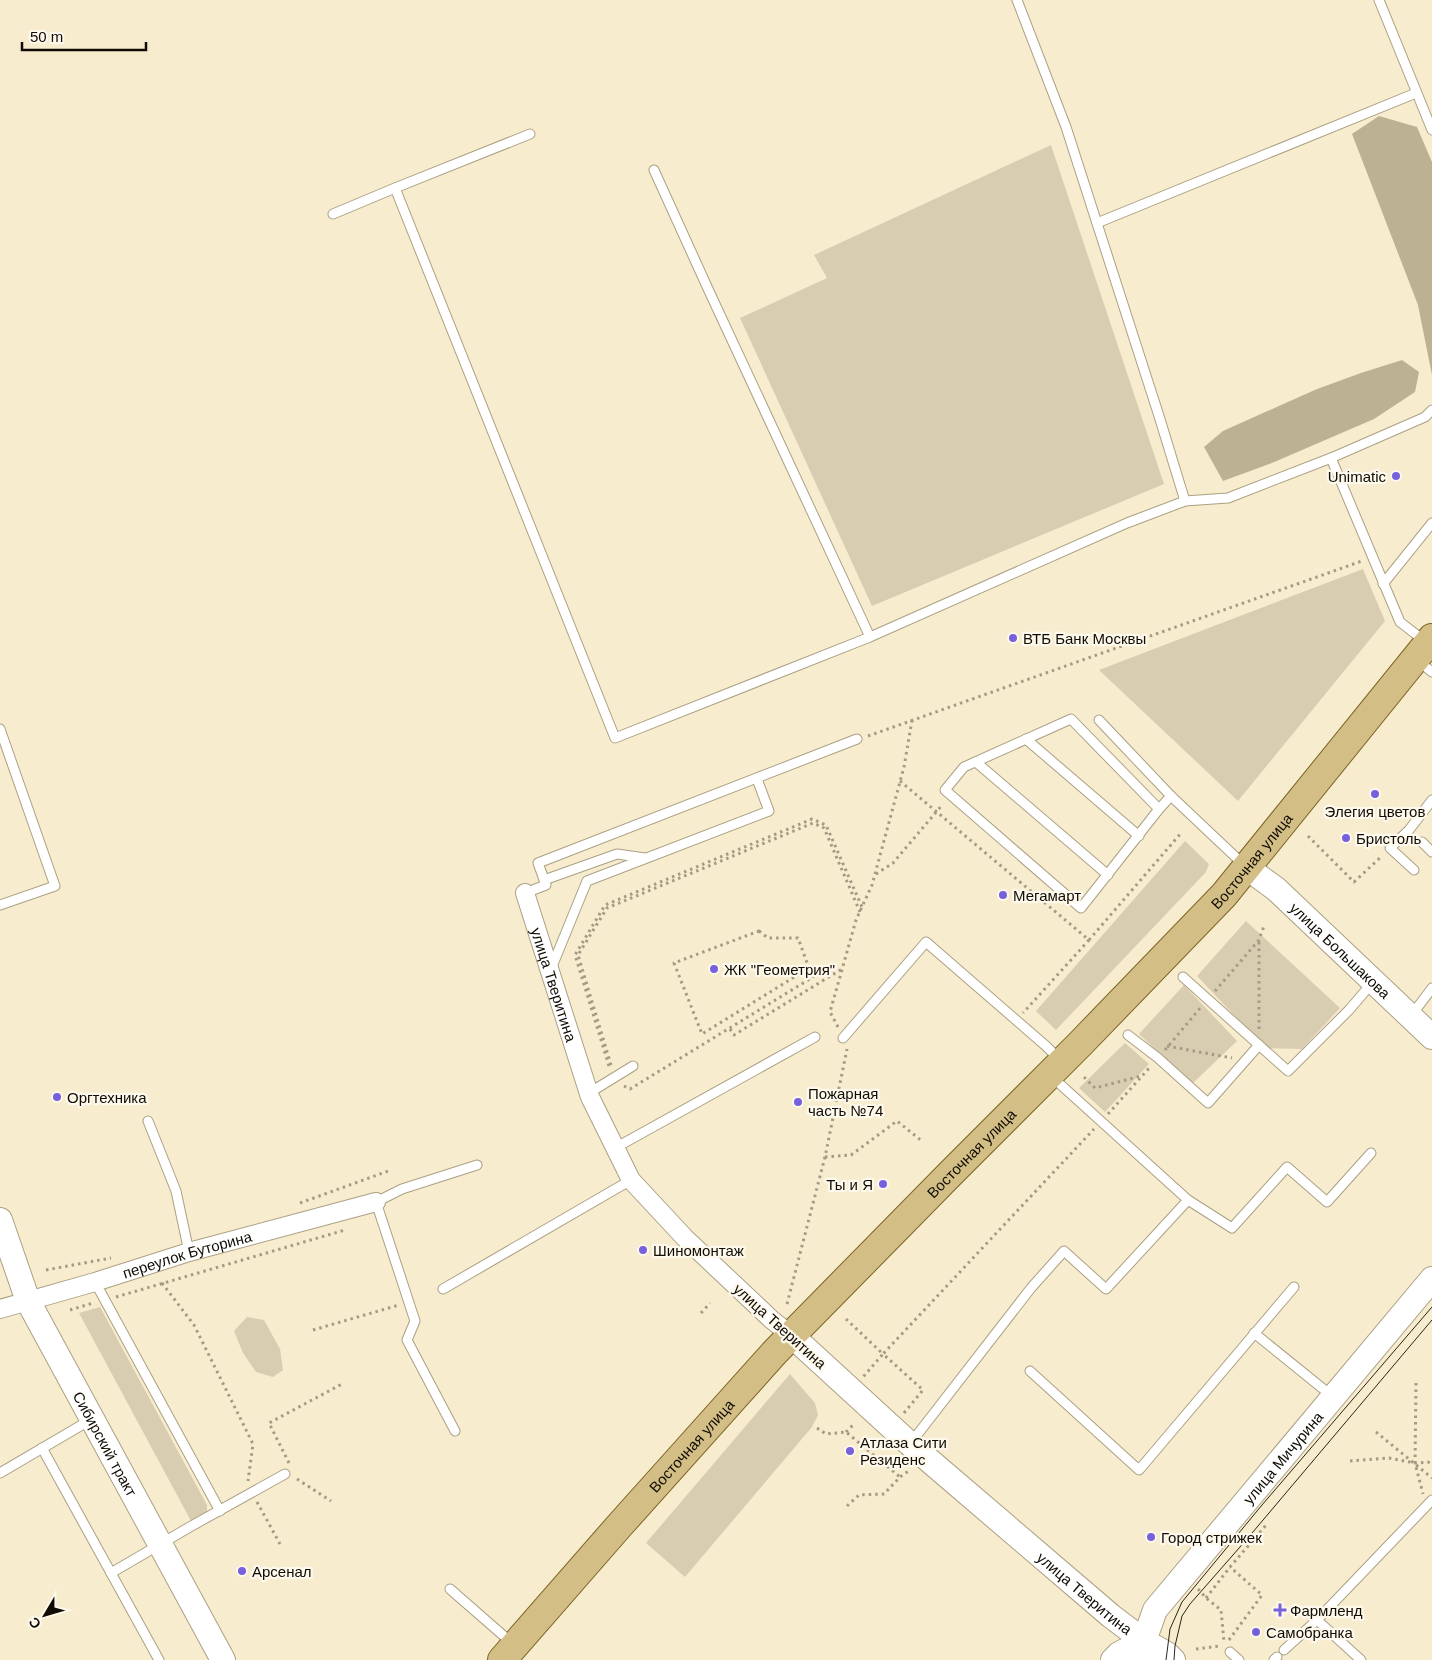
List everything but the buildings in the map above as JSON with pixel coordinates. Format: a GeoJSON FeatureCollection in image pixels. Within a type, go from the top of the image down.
{"type":"FeatureCollection","features":[{"type":"Feature","properties":{"kind":"main road","name":"Восточная улица"},"geometry":{"type":"LineString","coordinates":[[508,1653],[619,1526],[791,1336],[952,1172],[1065,1071],[1224,895],[1427,653]]}},
{"type":"Feature","properties":{"kind":"street","name":"улица Большакова"},"geometry":{"type":"LineString","coordinates":[[1246,867],[1276,889],[1432,1037]]}},
{"type":"Feature","properties":{"kind":"street","name":"улица Тверитина"},"geometry":{"type":"LineString","coordinates":[[525,893],[589,1093],[631,1180],[685,1238],[772,1320],[910,1444],[1111,1616],[1143,1651],[1167,1654],[1173,1660]]}},
{"type":"Feature","properties":{"kind":"street","name":"переулок Буторина"},"geometry":{"type":"LineString","coordinates":[[0,1309],[95,1282],[189,1252],[376,1202]]}},
{"type":"Feature","properties":{"kind":"street","name":"Сибирский тракт"},"geometry":{"type":"LineString","coordinates":[[0,1220],[28,1301],[224,1660]]}},
{"type":"Feature","properties":{"kind":"street","name":"улица Мичурина"},"geometry":{"type":"LineString","coordinates":[[1143,1651],[1155,1610],[1432,1279]]}},
{"type":"Feature","properties":{"kind":"street"},"geometry":{"type":"LineString","coordinates":[[1113,1660],[1119,1654],[1143,1651]]}},
{"type":"Feature","properties":{"kind":"lane"},"geometry":{"type":"LineString","coordinates":[[1017,0],[1066,127],[1185,502]]}},
{"type":"Feature","properties":{"kind":"lane"},"geometry":{"type":"LineString","coordinates":[[1379,0],[1432,130]]}},
{"type":"Feature","properties":{"kind":"lane"},"geometry":{"type":"LineString","coordinates":[[1097,223],[1416,93]]}},
{"type":"Feature","properties":{"kind":"lane"},"geometry":{"type":"LineString","coordinates":[[333,214],[530,134]]}},
{"type":"Feature","properties":{"kind":"lane"},"geometry":{"type":"LineString","coordinates":[[654,170],[708,292],[870,637]]}},
{"type":"Feature","properties":{"kind":"lane"},"geometry":{"type":"LineString","coordinates":[[395,188],[615,738],[870,637],[1127,523],[1185,502],[1228,498],[1331,458],[1425,417],[1432,410]]}},
{"type":"Feature","properties":{"kind":"lane"},"geometry":{"type":"LineString","coordinates":[[1331,458],[1400,622],[1427,653]]}},
{"type":"Feature","properties":{"kind":"lane"},"geometry":{"type":"LineString","coordinates":[[1383,584],[1432,523]]}},
{"type":"Feature","properties":{"kind":"lane"},"geometry":{"type":"LineString","coordinates":[[1159,809],[1071,719],[964,767],[945,790],[1081,908],[1171,796]]}},
{"type":"Feature","properties":{"kind":"lane"},"geometry":{"type":"LineString","coordinates":[[1099,720],[1171,796],[1246,867]]}},
{"type":"Feature","properties":{"kind":"lane"},"geometry":{"type":"LineString","coordinates":[[0,729],[55,886],[0,905]]}},
{"type":"Feature","properties":{"kind":"lane"},"geometry":{"type":"LineString","coordinates":[[525,893],[546,885],[538,863],[857,739]]}},
{"type":"Feature","properties":{"kind":"lane"},"geometry":{"type":"LineString","coordinates":[[1026,739],[1138,836]]}},
{"type":"Feature","properties":{"kind":"lane"},"geometry":{"type":"LineString","coordinates":[[976,762],[1108,875]]}},
{"type":"Feature","properties":{"kind":"lane"},"geometry":{"type":"LineString","coordinates":[[550,972],[587,881],[769,811],[757,779]]}},
{"type":"Feature","properties":{"kind":"lane"},"geometry":{"type":"LineString","coordinates":[[1414,870],[1390,848],[1409,830],[1432,800]]}},
{"type":"Feature","properties":{"kind":"lane"},"geometry":{"type":"LineString","coordinates":[[1422,842],[1432,852]]}},
{"type":"Feature","properties":{"kind":"lane"},"geometry":{"type":"LineString","coordinates":[[544,880],[617,854],[646,858]]}},
{"type":"Feature","properties":{"kind":"lane"},"geometry":{"type":"LineString","coordinates":[[843,1038],[926,942],[1046,1046],[1101,1122],[1188,1200],[1232,1228],[1288,1167],[1327,1202],[1371,1153]]}},
{"type":"Feature","properties":{"kind":"lane"},"geometry":{"type":"LineString","coordinates":[[1183,977],[1288,1072],[1349,1010],[1373,982]]}},
{"type":"Feature","properties":{"kind":"lane"},"geometry":{"type":"LineString","coordinates":[[1410,1017],[1432,988]]}},
{"type":"Feature","properties":{"kind":"lane"},"geometry":{"type":"LineString","coordinates":[[1128,1035],[1158,1058],[1208,1103],[1259,1045]]}},
{"type":"Feature","properties":{"kind":"lane"},"geometry":{"type":"LineString","coordinates":[[615,1148],[814,1037]]}},
{"type":"Feature","properties":{"kind":"lane"},"geometry":{"type":"LineString","coordinates":[[589,1093],[634,1066]]}},
{"type":"Feature","properties":{"kind":"lane"},"geometry":{"type":"LineString","coordinates":[[148,1121],[176,1191],[189,1252]]}},
{"type":"Feature","properties":{"kind":"lane"},"geometry":{"type":"LineString","coordinates":[[455,1431],[407,1340],[415,1321],[376,1202],[402,1189],[477,1165]]}},
{"type":"Feature","properties":{"kind":"lane"},"geometry":{"type":"LineString","coordinates":[[443,1289],[631,1180]]}},
{"type":"Feature","properties":{"kind":"lane"},"geometry":{"type":"LineString","coordinates":[[910,1444],[1031,1288],[1064,1251],[1106,1289],[1188,1200]]}},
{"type":"Feature","properties":{"kind":"lane"},"geometry":{"type":"LineString","coordinates":[[95,1282],[220,1511]]}},
{"type":"Feature","properties":{"kind":"lane"},"geometry":{"type":"LineString","coordinates":[[1030,1371],[1139,1470],[1294,1287]]}},
{"type":"Feature","properties":{"kind":"lane"},"geometry":{"type":"LineString","coordinates":[[1254,1333],[1334,1398]]}},
{"type":"Feature","properties":{"kind":"lane"},"geometry":{"type":"LineString","coordinates":[[0,1473],[92,1419]]}},
{"type":"Feature","properties":{"kind":"lane"},"geometry":{"type":"LineString","coordinates":[[42,1448],[159,1660]]}},
{"type":"Feature","properties":{"kind":"lane"},"geometry":{"type":"LineString","coordinates":[[111,1573],[246,1496],[288,1478]]}},
{"type":"Feature","properties":{"kind":"lane"},"geometry":{"type":"LineString","coordinates":[[1284,1650],[1317,1620],[1429,1504]]}},
{"type":"Feature","properties":{"kind":"lane"},"geometry":{"type":"LineString","coordinates":[[450,1589],[496,1631],[508,1653]]}},
{"type":"Feature","properties":{"kind":"lane"},"geometry":{"type":"LineString","coordinates":[[1317,1620],[1361,1660]]}},
{"type":"Feature","properties":{"kind":"lane"},"geometry":{"type":"LineString","coordinates":[[1227,1649],[1239,1660]]}},
{"type":"Feature","properties":{"kind":"path"},"geometry":{"type":"LineString","coordinates":[[881,731],[1372,558]]}},
{"type":"Feature","properties":{"kind":"path"},"geometry":{"type":"LineString","coordinates":[[904,767],[912,720]]}},
{"type":"Feature","properties":{"kind":"path"},"geometry":{"type":"LineString","coordinates":[[900,781],[1089,940]]}},
{"type":"Feature","properties":{"kind":"path"},"geometry":{"type":"LineString","coordinates":[[875,875],[893,863],[951,795]]}},
{"type":"Feature","properties":{"kind":"path"},"geometry":{"type":"LineString","coordinates":[[809,968],[702,1034],[674,964],[759,931],[768,938],[798,938],[813,977],[630,1089],[614,1078],[575,955],[606,905],[812,819],[826,825],[862,908]]}},
{"type":"Feature","properties":{"kind":"path"},"geometry":{"type":"LineString","coordinates":[[614,1078],[578,956],[607,908],[813,823],[824,828],[860,912]]}},
{"type":"Feature","properties":{"kind":"path"},"geometry":{"type":"LineString","coordinates":[[1023,1014],[1182,832]]}},
{"type":"Feature","properties":{"kind":"path"},"geometry":{"type":"LineString","coordinates":[[1308,836],[1354,882],[1390,848]]}},
{"type":"Feature","properties":{"kind":"path"},"geometry":{"type":"LineString","coordinates":[[1259,940],[1259,1045]]}},
{"type":"Feature","properties":{"kind":"path"},"geometry":{"type":"LineString","coordinates":[[730,1029],[734,1035],[842,968]]}},
{"type":"Feature","properties":{"kind":"path"},"geometry":{"type":"LineString","coordinates":[[1137,1041],[1245,1060]]}},
{"type":"Feature","properties":{"kind":"path"},"geometry":{"type":"LineString","coordinates":[[860,1380],[1101,1122],[1158,1058]]}},
{"type":"Feature","properties":{"kind":"path"},"geometry":{"type":"LineString","coordinates":[[1065,1071],[1096,1088],[1142,1076]]}},
{"type":"Feature","properties":{"kind":"path"},"geometry":{"type":"LineString","coordinates":[[825,1157],[852,1154],[897,1121],[923,1142]]}},
{"type":"Feature","properties":{"kind":"path"},"geometry":{"type":"LineString","coordinates":[[70,1310],[381,1219]]}},
{"type":"Feature","properties":{"kind":"path"},"geometry":{"type":"LineString","coordinates":[[162,1283],[194,1325],[253,1444],[246,1496]]}},
{"type":"Feature","properties":{"kind":"path"},"geometry":{"type":"LineString","coordinates":[[313,1330],[410,1302]]}},
{"type":"Feature","properties":{"kind":"path"},"geometry":{"type":"LineString","coordinates":[[700,1313],[710,1303]]}},
{"type":"Feature","properties":{"kind":"path"},"geometry":{"type":"LineString","coordinates":[[846,1320],[923,1390],[901,1417]]}},
{"type":"Feature","properties":{"kind":"path"},"geometry":{"type":"LineString","coordinates":[[1416,1383],[1415,1463],[1429,1504]]}},
{"type":"Feature","properties":{"kind":"path"},"geometry":{"type":"LineString","coordinates":[[297,1479],[269,1423],[342,1384]]}},
{"type":"Feature","properties":{"kind":"path"},"geometry":{"type":"LineString","coordinates":[[817,1428],[826,1434],[846,1432],[854,1424]]}},
{"type":"Feature","properties":{"kind":"path"},"geometry":{"type":"LineString","coordinates":[[846,1432],[900,1477]]}},
{"type":"Feature","properties":{"kind":"path"},"geometry":{"type":"LineString","coordinates":[[1376,1432],[1432,1478]]}},
{"type":"Feature","properties":{"kind":"path"},"geometry":{"type":"LineString","coordinates":[[1350,1461],[1389,1458],[1415,1463],[1432,1462]]}},
{"type":"Feature","properties":{"kind":"path"},"geometry":{"type":"LineString","coordinates":[[847,1506],[859,1496],[884,1494],[900,1477],[912,1469]]}},
{"type":"Feature","properties":{"kind":"path"},"geometry":{"type":"LineString","coordinates":[[288,1478],[297,1479],[331,1501]]}},
{"type":"Feature","properties":{"kind":"path"},"geometry":{"type":"LineString","coordinates":[[249,1506],[264,1497]]}},
{"type":"Feature","properties":{"kind":"path"},"geometry":{"type":"LineString","coordinates":[[256,1502],[280,1544]]}},
{"type":"Feature","properties":{"kind":"path"},"geometry":{"type":"LineString","coordinates":[[1227,1649],[1221,1610],[1206,1598],[1267,1524]]}},
{"type":"Feature","properties":{"kind":"path"},"geometry":{"type":"LineString","coordinates":[[1227,1649],[1262,1595],[1230,1567]]}},
{"type":"Feature","properties":{"kind":"path"},"geometry":{"type":"LineString","coordinates":[[1196,1649],[1227,1649]]}},
{"type":"Feature","properties":{"kind":"shaded area"},"geometry":{"type":"Polygon","coordinates":[[[1379,116],[1417,127],[1432,162],[1432,375],[1418,305],[1352,134],[1379,116]]]}},
{"type":"Feature","properties":{"kind":"shaded area"},"geometry":{"type":"Polygon","coordinates":[[[1051,145],[1164,484],[872,606],[740,318],[827,278],[814,255],[1051,145]]]}},
{"type":"Feature","properties":{"kind":"shaded area"},"geometry":{"type":"Polygon","coordinates":[[[1402,360],[1419,372],[1415,392],[1374,419],[1272,463],[1223,481],[1204,447],[1223,431],[1317,389],[1402,360]]]}},
{"type":"Feature","properties":{"kind":"shaded area"},"geometry":{"type":"Polygon","coordinates":[[[1363,569],[1385,621],[1238,801],[1099,670],[1363,569]]]}},
{"type":"Feature","properties":{"kind":"shaded area"},"geometry":{"type":"Polygon","coordinates":[[[1185,841],[1209,864],[1206,872],[1056,1030],[1036,1011],[1185,841]]]}},
{"type":"Feature","properties":{"kind":"shaded area"},"geometry":{"type":"Polygon","coordinates":[[[1246,921],[1340,1008],[1302,1049],[1265,1048],[1197,976],[1246,921]]]}},
{"type":"Feature","properties":{"kind":"shaded area"},"geometry":{"type":"Polygon","coordinates":[[[1184,985],[1237,1041],[1192,1084],[1139,1034],[1184,985]]]}},
{"type":"Feature","properties":{"kind":"shaded area"},"geometry":{"type":"Polygon","coordinates":[[[1125,1043],[1149,1064],[1105,1112],[1079,1088],[1125,1043]]]}},
{"type":"Feature","properties":{"kind":"shaded area"},"geometry":{"type":"Polygon","coordinates":[[[100,1307],[207,1505],[207,1514],[191,1521],[79,1313],[100,1307]]]}},
{"type":"Feature","properties":{"kind":"shaded area"},"geometry":{"type":"Polygon","coordinates":[[[247,1317],[264,1320],[280,1349],[283,1370],[273,1377],[256,1372],[243,1353],[234,1331],[247,1317]]]}},
{"type":"Feature","properties":{"kind":"shaded area"},"geometry":{"type":"Polygon","coordinates":[[[790,1374],[815,1403],[818,1415],[812,1427],[685,1577],[646,1543],[790,1374]]]}},
{"type":"Feature","properties":{"kind":"tram line"},"geometry":{"type":"LineString","coordinates":[[1166,1660],[1170,1629],[1182,1602],[1262,1505],[1432,1307]]}},
{"type":"Feature","properties":{"kind":"tram line"},"geometry":{"type":"LineString","coordinates":[[1174,1660],[1175,1646],[1182,1616],[1190,1604],[1432,1320]]}},
{"type":"Feature","properties":{"kind":"place","name":"Unimatic"},"geometry":{"type":"Point","coordinates":[1396,476]}},
{"type":"Feature","properties":{"kind":"place","name":"ВТБ Банк Москвы"},"geometry":{"type":"Point","coordinates":[1013,638]}},
{"type":"Feature","properties":{"kind":"place","name":"Элегия цветов"},"geometry":{"type":"Point","coordinates":[1375,794]}},
{"type":"Feature","properties":{"kind":"place","name":"Бристоль"},"geometry":{"type":"Point","coordinates":[1346,838]}},
{"type":"Feature","properties":{"kind":"place","name":"Мегамарт"},"geometry":{"type":"Point","coordinates":[1003,895]}},
{"type":"Feature","properties":{"kind":"place","name":"ЖК \"Геометрия\""},"geometry":{"type":"Point","coordinates":[714,969]}},
{"type":"Feature","properties":{"kind":"place","name":"Оргтехника"},"geometry":{"type":"Point","coordinates":[57,1097]}},
{"type":"Feature","properties":{"kind":"place","name":"Пожарная часть №74"},"geometry":{"type":"Point","coordinates":[798,1102]}},
{"type":"Feature","properties":{"kind":"place","name":"Ты и Я"},"geometry":{"type":"Point","coordinates":[883,1184]}},
{"type":"Feature","properties":{"kind":"place","name":"Шиномонтаж"},"geometry":{"type":"Point","coordinates":[643,1250]}},
{"type":"Feature","properties":{"kind":"place","name":"Атлаза Сити Резиденс"},"geometry":{"type":"Point","coordinates":[850,1451]}},
{"type":"Feature","properties":{"kind":"place","name":"Город стрижек"},"geometry":{"type":"Point","coordinates":[1151,1537]}},
{"type":"Feature","properties":{"kind":"place","name":"Арсенал"},"geometry":{"type":"Point","coordinates":[242,1571]}},
{"type":"Feature","properties":{"kind":"place","name":"Фармленд"},"geometry":{"type":"Point","coordinates":[1280,1610]}},
{"type":"Feature","properties":{"kind":"place","name":"Самобранка"},"geometry":{"type":"Point","coordinates":[1256,1632]}}]}
